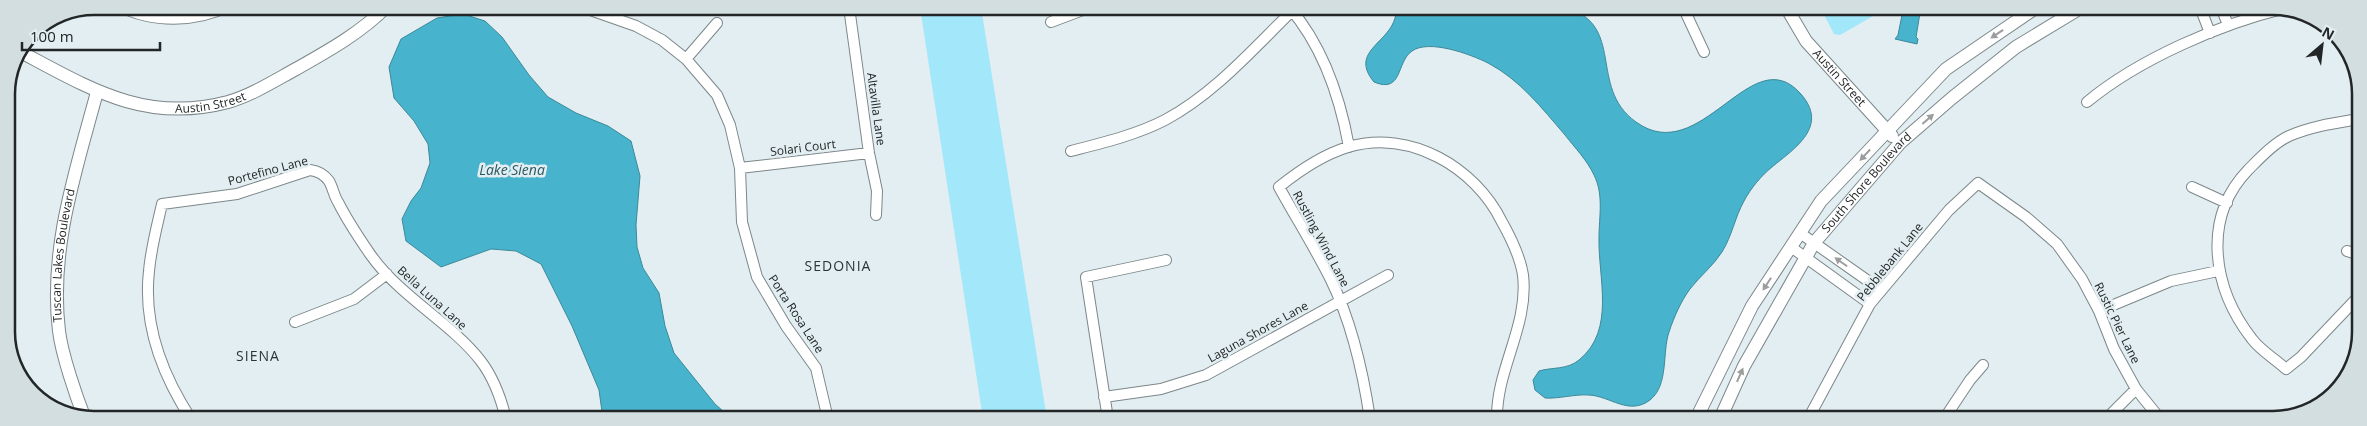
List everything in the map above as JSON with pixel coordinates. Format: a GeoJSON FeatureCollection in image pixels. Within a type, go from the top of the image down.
{"type":"FeatureCollection","features":[{"type":"Feature","properties":{"kind":"street"},"geometry":{"type":"LineString","coordinates":[[145,15],[164,19],[194,18],[203,15]]}},
{"type":"Feature","properties":{"kind":"street","name":"Austin Street"},"geometry":{"type":"LineString","coordinates":[[25,55],[96,92],[132,104],[165,108],[192,108],[228,102],[257,90],[323,54],[376,15]]}},
{"type":"Feature","properties":{"kind":"street","name":"Porta Rosa Lane"},"geometry":{"type":"LineString","coordinates":[[605,15],[636,26],[662,40],[686,59],[716,95],[730,125],[740,168],[742,222],[757,277],[786,326],[816,368],[826,411]]}},
{"type":"Feature","properties":{"kind":"street","name":"Altavilla Lane"},"geometry":{"type":"LineString","coordinates":[[850,15],[869,153],[877,191],[876,215]]}},
{"type":"Feature","properties":{"kind":"street"},"geometry":{"type":"LineString","coordinates":[[1051,22],[1070,15]]}},
{"type":"Feature","properties":{"kind":"street"},"geometry":{"type":"LineString","coordinates":[[1071,151],[1110,140],[1165,120],[1200,96],[1231,71],[1284,15]]}},
{"type":"Feature","properties":{"kind":"street"},"geometry":{"type":"LineString","coordinates":[[1294,15],[1312,39],[1334,85],[1349,147],[1387,143],[1410,147],[1433,155],[1451,163],[1468,175],[1494,206],[1520,260],[1524,295],[1518,332],[1498,398],[1497,411]]}},
{"type":"Feature","properties":{"kind":"street"},"geometry":{"type":"LineString","coordinates":[[1687,15],[1704,52]]}},
{"type":"Feature","properties":{"kind":"street","name":"Austin Street"},"geometry":{"type":"LineString","coordinates":[[1791,15],[1806,41],[1900,143]]}},
{"type":"Feature","properties":{"kind":"street","name":"South Shore Boulevard"},"geometry":{"type":"LineString","coordinates":[[1700,411],[1752,306],[1821,201],[1946,69],[2025,15]]}},
{"type":"Feature","properties":{"kind":"street","name":"South Shore Boulevard"},"geometry":{"type":"LineString","coordinates":[[1724,411],[1744,366],[1814,243],[1900,143],[1952,98],[2016,47],[2069,15]]}},
{"type":"Feature","properties":{"kind":"street"},"geometry":{"type":"LineString","coordinates":[[2203,15],[2210,33]]}},
{"type":"Feature","properties":{"kind":"street"},"geometry":{"type":"LineString","coordinates":[[2224,15],[2228,25]]}},
{"type":"Feature","properties":{"kind":"street"},"geometry":{"type":"LineString","coordinates":[[2087,102],[2120,77],[2228,25],[2262,15]]}},
{"type":"Feature","properties":{"kind":"street"},"geometry":{"type":"LineString","coordinates":[[686,59],[717,23]]}},
{"type":"Feature","properties":{"kind":"street","name":"Tuscan Lakes Boulevard"},"geometry":{"type":"LineString","coordinates":[[82,410],[59,332],[57,268],[71,185],[96,92]]}},
{"type":"Feature","properties":{"kind":"street"},"geometry":{"type":"LineString","coordinates":[[2352,120],[2322,125],[2288,137],[2259,158],[2238,180],[2227,203],[2220,223],[2217,251],[2218,271],[2225,293],[2235,314],[2253,341],[2286,368],[2301,357],[2352,303]]}},
{"type":"Feature","properties":{"kind":"street","name":"Rustling Wind Lane"},"geometry":{"type":"LineString","coordinates":[[1349,147],[1324,156],[1302,168],[1279,187],[1332,282],[1361,366],[1369,411]]}},
{"type":"Feature","properties":{"kind":"street","name":"Solari Court"},"geometry":{"type":"LineString","coordinates":[[740,168],[869,153]]}},
{"type":"Feature","properties":{"kind":"street","name":"Portefino Lane"},"geometry":{"type":"LineString","coordinates":[[186,411],[167,377],[151,321],[149,273],[162,204],[237,194],[310,170],[320,172]]}},
{"type":"Feature","properties":{"kind":"street","name":"Bella Luna Lane"},"geometry":{"type":"LineString","coordinates":[[320,172],[329,181],[338,203],[371,256],[400,288],[466,345],[480,360],[492,378],[501,398],[504,411]]}},
{"type":"Feature","properties":{"kind":"street","name":"Pebblebank Lane"},"geometry":{"type":"LineString","coordinates":[[1813,411],[1870,304],[1949,210],[1978,183]]}},
{"type":"Feature","properties":{"kind":"street","name":"Rustic Pier Lane"},"geometry":{"type":"LineString","coordinates":[[1978,183],[2026,216],[2057,244],[2082,280],[2099,311],[2114,349],[2136,389],[2154,411]]}},
{"type":"Feature","properties":{"kind":"street"},"geometry":{"type":"LineString","coordinates":[[2192,187],[2227,203]]}},
{"type":"Feature","properties":{"kind":"street"},"geometry":{"type":"LineString","coordinates":[[1800,233],[1881,290]]}},
{"type":"Feature","properties":{"kind":"street"},"geometry":{"type":"LineString","coordinates":[[1791,246],[1870,304]]}},
{"type":"Feature","properties":{"kind":"street"},"geometry":{"type":"LineString","coordinates":[[2347,251],[2352,253]]}},
{"type":"Feature","properties":{"kind":"street"},"geometry":{"type":"LineString","coordinates":[[1107,411],[1086,277],[1166,260]]}},
{"type":"Feature","properties":{"kind":"street"},"geometry":{"type":"LineString","coordinates":[[2099,311],[2171,281],[2218,271]]}},
{"type":"Feature","properties":{"kind":"street"},"geometry":{"type":"LineString","coordinates":[[294,322],[354,299],[387,274]]}},
{"type":"Feature","properties":{"kind":"street","name":"Laguna Shores Lane"},"geometry":{"type":"LineString","coordinates":[[1104,397],[1160,390],[1206,375],[1263,345],[1339,300],[1388,275]]}},
{"type":"Feature","properties":{"kind":"street"},"geometry":{"type":"LineString","coordinates":[[1950,411],[1970,380],[1983,365]]}},
{"type":"Feature","properties":{"kind":"street"},"geometry":{"type":"LineString","coordinates":[[2114,411],[2136,389]]}},
{"type":"Feature","properties":{"kind":"shaded area"},"geometry":{"type":"Polygon","coordinates":[[[921,15],[982,15],[1046,411],[982,411],[921,15]]]}},
{"type":"Feature","properties":{"kind":"shaded area"},"geometry":{"type":"Polygon","coordinates":[[[1824,15],[1875,15],[1840,35],[1834,34],[1824,15]]]}},
{"type":"Feature","properties":{"kind":"water","name":"Lake Siena"},"geometry":{"type":"Polygon","coordinates":[[[466,15],[485,21],[502,37],[529,75],[548,97],[576,113],[608,126],[631,141],[640,176],[636,225],[637,247],[643,268],[659,293],[665,326],[674,353],[715,404],[723,411],[602,411],[599,390],[572,326],[541,264],[516,251],[491,249],[441,267],[406,241],[402,219],[411,201],[421,188],[430,163],[428,144],[414,121],[394,98],[389,67],[401,39],[437,18],[466,15]]]}},
{"type":"Feature","properties":{"kind":"water"},"geometry":{"type":"Polygon","coordinates":[[[1395,15],[1583,15],[1595,27],[1602,42],[1608,75],[1613,92],[1621,108],[1636,122],[1660,132],[1682,130],[1704,119],[1744,91],[1763,81],[1782,81],[1800,93],[1808,105],[1812,116],[1806,135],[1799,144],[1764,174],[1753,187],[1741,207],[1722,252],[1690,289],[1681,304],[1667,340],[1663,377],[1656,394],[1650,400],[1635,406],[1627,406],[1589,395],[1545,398],[1535,390],[1533,380],[1539,371],[1564,367],[1579,360],[1590,348],[1598,334],[1601,319],[1602,286],[1599,253],[1600,198],[1597,183],[1581,154],[1530,95],[1510,77],[1480,59],[1439,47],[1419,48],[1407,56],[1395,80],[1390,84],[1383,85],[1374,82],[1367,70],[1366,61],[1369,53],[1390,29],[1395,15]]]}},
{"type":"Feature","properties":{"kind":"water"},"geometry":{"type":"Polygon","coordinates":[[[1902,15],[1920,15],[1916,37],[1918,39],[1917,44],[1895,39],[1898,35],[1902,15]]]}},
{"type":"Feature","properties":{"kind":"district","name":"SEDONIA"},"geometry":{"type":"Point","coordinates":[838,266]}},
{"type":"Feature","properties":{"kind":"district","name":"SIENA"},"geometry":{"type":"Point","coordinates":[258,356]}}]}
